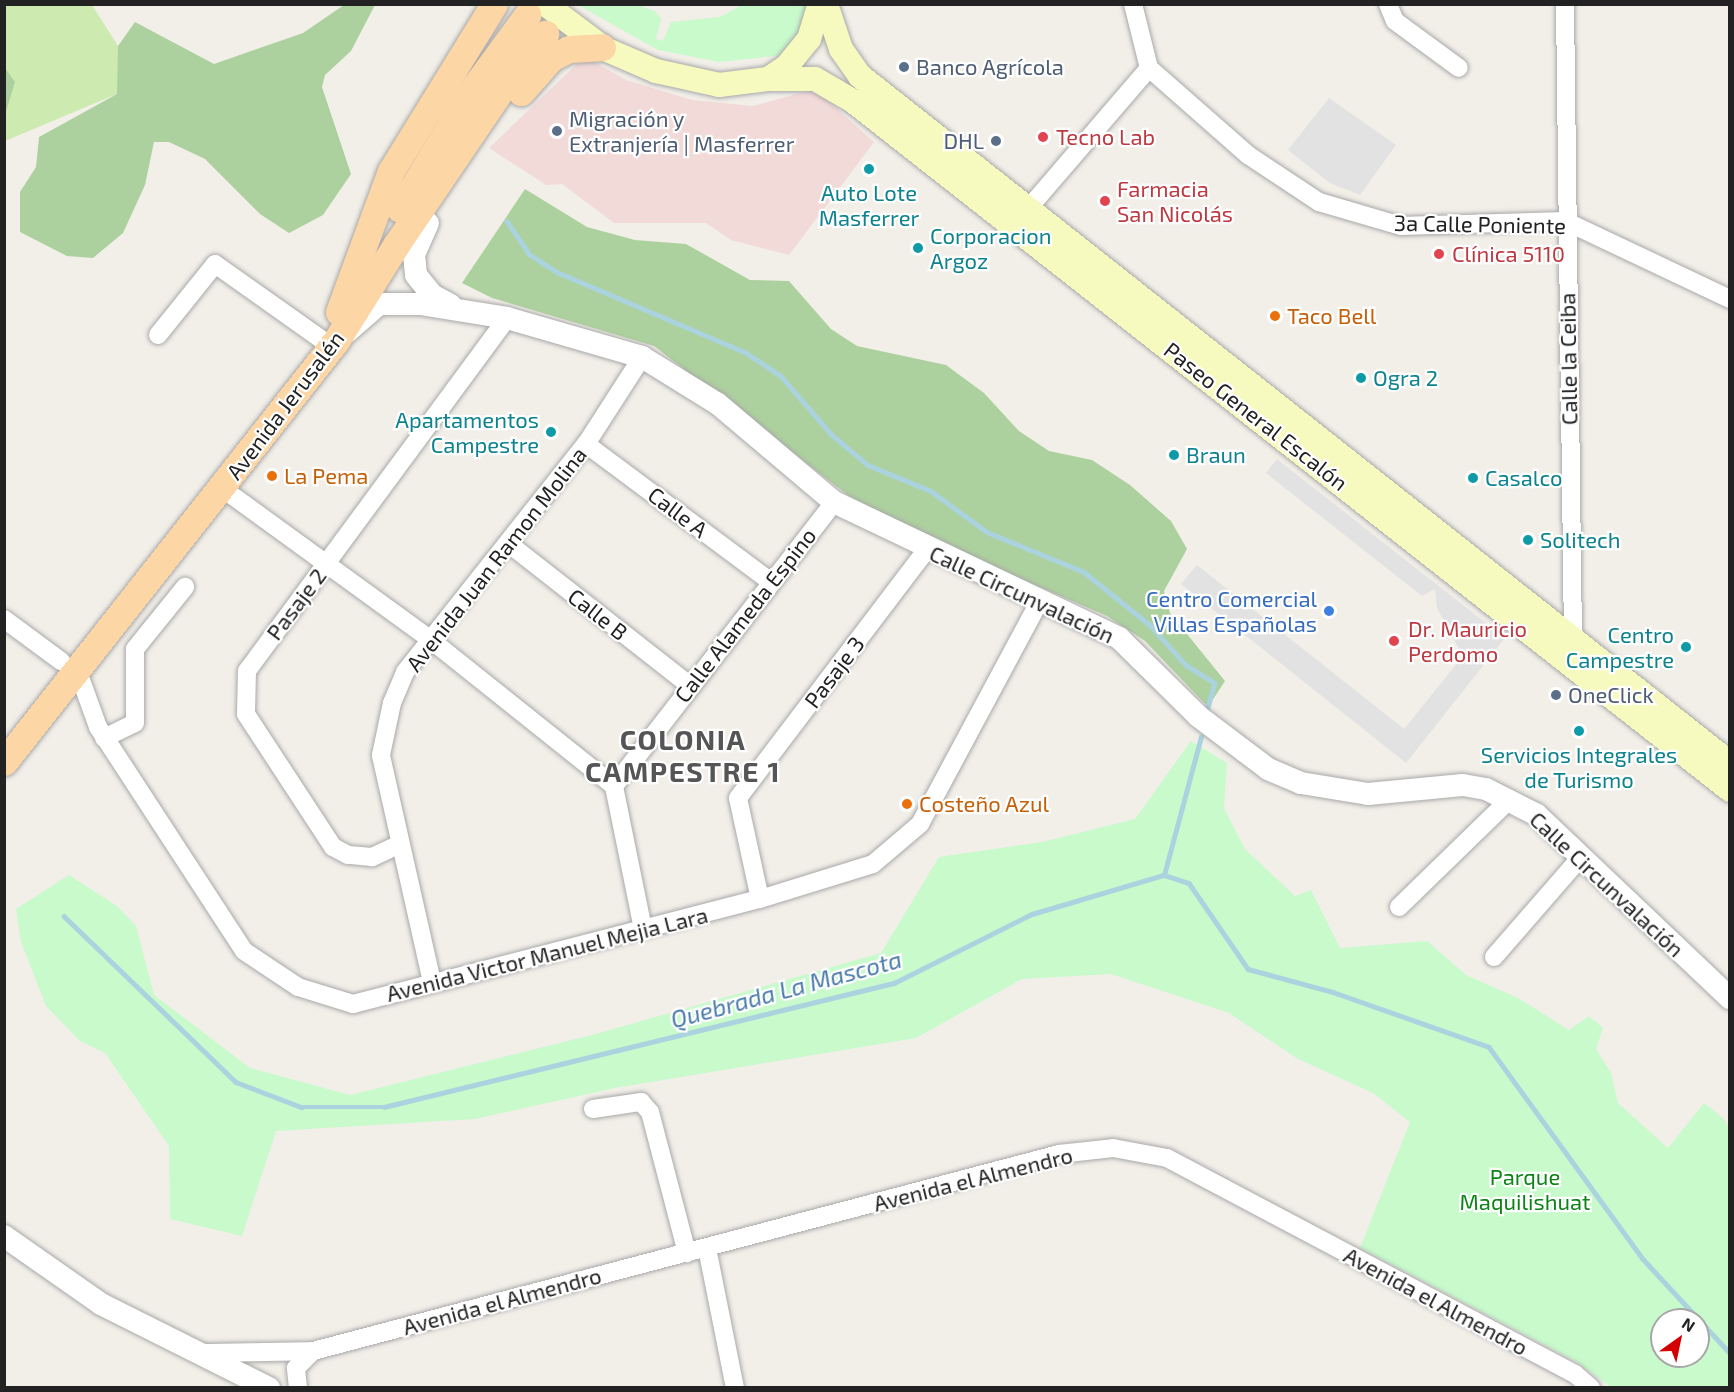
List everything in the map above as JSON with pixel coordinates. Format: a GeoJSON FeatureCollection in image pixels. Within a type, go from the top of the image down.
{"type":"FeatureCollection","features":[{"type":"Feature","properties":{"kind":"main road"},"geometry":{"type":"LineString","coordinates":[[339,312],[391,171],[494,4]]}},
{"type":"Feature","properties":{"kind":"main road"},"geometry":{"type":"LineString","coordinates":[[768,79],[800,53],[820,4]]}},
{"type":"Feature","properties":{"kind":"main road","name":"Paseo General Escalón"},"geometry":{"type":"LineString","coordinates":[[826,4],[841,49],[860,76],[1730,764]]}},
{"type":"Feature","properties":{"kind":"main road","name":"Avenida Jerusalén"},"geometry":{"type":"LineString","coordinates":[[4,762],[69,665],[329,340],[339,312],[470,93],[539,18]]}},
{"type":"Feature","properties":{"kind":"main road","name":"Avenida Jerusalén"},"geometry":{"type":"LineString","coordinates":[[4,733],[69,665],[222,488],[329,340],[504,84],[539,18]]}},
{"type":"Feature","properties":{"kind":"main road","name":"Paseo General Escalón"},"geometry":{"type":"LineString","coordinates":[[539,18],[656,71],[719,85],[768,79],[815,79],[853,101],[1730,790]]}},
{"type":"Feature","properties":{"kind":"main road"},"geometry":{"type":"LineString","coordinates":[[329,340],[428,223],[538,69],[569,49],[602,47]]}},
{"type":"Feature","properties":{"kind":"street"},"geometry":{"type":"LineString","coordinates":[[1027,210],[1149,68],[1133,4]]}},
{"type":"Feature","properties":{"kind":"street"},"geometry":{"type":"LineString","coordinates":[[1388,4],[1395,21],[1459,68]]}},
{"type":"Feature","properties":{"kind":"street","name":"Calle la Ceiba"},"geometry":{"type":"LineString","coordinates":[[1565,4],[1565,221],[1573,641]]}},
{"type":"Feature","properties":{"kind":"street","name":"3a Calle Poniente"},"geometry":{"type":"LineString","coordinates":[[1149,68],[1240,148],[1319,202],[1401,226],[1565,221],[1730,299]]}},
{"type":"Feature","properties":{"kind":"street","name":"Calle Circunvalación"},"geometry":{"type":"LineString","coordinates":[[428,223],[414,255],[416,275],[432,295],[463,312]]}},
{"type":"Feature","properties":{"kind":"street"},"geometry":{"type":"LineString","coordinates":[[158,335],[215,264],[329,340]]}},
{"type":"Feature","properties":{"kind":"street","name":"Calle Circunvalación"},"geometry":{"type":"LineString","coordinates":[[329,340],[380,304],[507,318],[642,357],[718,404],[834,501],[927,549],[1119,638],[1234,747],[1301,783],[1368,794],[1454,784],[1510,799],[1537,815],[1730,998]]}},
{"type":"Feature","properties":{"kind":"street","name":"Pasaje 2"},"geometry":{"type":"LineString","coordinates":[[398,845],[372,857],[348,855],[333,847],[246,714],[247,671],[507,318]]}},
{"type":"Feature","properties":{"kind":"street","name":"Avenida Juan Ramon Molina"},"geometry":{"type":"LineString","coordinates":[[432,982],[398,845],[381,755],[383,730],[405,672],[586,444],[642,357]]}},
{"type":"Feature","properties":{"kind":"street","name":"Calle A"},"geometry":{"type":"LineString","coordinates":[[586,444],[770,581]]}},
{"type":"Feature","properties":{"kind":"street"},"geometry":{"type":"LineString","coordinates":[[222,488],[431,640],[614,786],[642,929]]}},
{"type":"Feature","properties":{"kind":"street","name":"Calle Alameda Espino"},"geometry":{"type":"LineString","coordinates":[[614,786],[689,685],[834,501]]}},
{"type":"Feature","properties":{"kind":"street","name":"Calle B"},"geometry":{"type":"LineString","coordinates":[[508,543],[689,685]]}},
{"type":"Feature","properties":{"kind":"street","name":"Pasaje 3"},"geometry":{"type":"LineString","coordinates":[[760,899],[738,798],[927,549]]}},
{"type":"Feature","properties":{"kind":"street"},"geometry":{"type":"LineString","coordinates":[[104,738],[135,723],[135,649],[185,587]]}},
{"type":"Feature","properties":{"kind":"street","name":"Avenida Victor Manuel Mejia Lara"},"geometry":{"type":"LineString","coordinates":[[69,665],[104,738],[244,951],[267,969],[298,987],[353,1004],[760,899],[873,864],[920,824],[1039,602]]}},
{"type":"Feature","properties":{"kind":"street"},"geometry":{"type":"LineString","coordinates":[[4,619],[69,665]]}},
{"type":"Feature","properties":{"kind":"street"},"geometry":{"type":"LineString","coordinates":[[1399,908],[1510,799]]}},
{"type":"Feature","properties":{"kind":"street"},"geometry":{"type":"LineString","coordinates":[[1494,957],[1581,857]]}},
{"type":"Feature","properties":{"kind":"street"},"geometry":{"type":"LineString","coordinates":[[593,1109],[641,1102],[650,1112],[687,1253]]}},
{"type":"Feature","properties":{"kind":"street","name":"Avenida el Almendro"},"geometry":{"type":"LineString","coordinates":[[203,1353],[313,1351],[1059,1154],[1140,1151],[1167,1158],[1575,1374],[1591,1388]]}},
{"type":"Feature","properties":{"kind":"street"},"geometry":{"type":"LineString","coordinates":[[4,1236],[101,1304],[269,1388]]}},
{"type":"Feature","properties":{"kind":"street"},"geometry":{"type":"LineString","coordinates":[[707,1248],[735,1388]]}},
{"type":"Feature","properties":{"kind":"street"},"geometry":{"type":"LineString","coordinates":[[298,1388],[296,1368],[313,1351]]}},
{"type":"Feature","properties":{"kind":"shaded area"},"geometry":{"type":"Polygon","coordinates":[[[591,60],[626,80],[692,100],[753,106],[815,89],[874,142],[789,255],[731,240],[706,223],[614,223],[562,184],[546,185],[489,148],[578,63],[591,60]]]}},
{"type":"Feature","properties":{"kind":"shaded area"},"geometry":{"type":"Polygon","coordinates":[[[1329,98],[1396,145],[1360,195],[1330,183],[1288,150],[1329,98]]]}},
{"type":"Feature","properties":{"kind":"shaded area"},"geometry":{"type":"Polygon","coordinates":[[[1277,459],[1505,638],[1406,763],[1181,584],[1197,565],[1404,729],[1463,656],[1437,608],[1435,589],[1422,596],[1266,473],[1277,459]]]}},
{"type":"Feature","properties":{"kind":"green space"},"geometry":{"type":"Polygon","coordinates":[[[5,5],[92,5],[118,46],[143,58],[148,81],[5,141],[5,5]]]}},
{"type":"Feature","properties":{"kind":"green space"},"geometry":{"type":"Polygon","coordinates":[[[344,5],[375,5],[351,51],[325,75],[322,87],[351,174],[323,215],[289,233],[260,214],[205,159],[169,142],[154,142],[145,185],[123,233],[93,258],[67,256],[20,232],[20,192],[36,167],[39,137],[117,94],[118,46],[135,22],[214,64],[303,33],[344,5]]]}},
{"type":"Feature","properties":{"kind":"green space"},"geometry":{"type":"Polygon","coordinates":[[[578,5],[637,5],[655,11],[661,19],[656,39],[663,41],[671,22],[720,17],[742,5],[806,5],[806,11],[799,35],[784,55],[719,62],[658,50],[578,5]]]}},
{"type":"Feature","properties":{"kind":"green space"},"geometry":{"type":"Polygon","coordinates":[[[5,68],[15,82],[4,115],[5,68]]]}},
{"type":"Feature","properties":{"kind":"green space"},"geometry":{"type":"Polygon","coordinates":[[[525,189],[587,227],[635,240],[686,244],[750,280],[789,281],[831,329],[857,346],[946,365],[984,393],[1019,431],[1049,451],[1092,460],[1130,485],[1171,521],[1187,549],[1164,591],[1170,613],[1225,681],[1208,707],[1145,641],[1107,616],[956,551],[849,496],[654,346],[492,298],[462,283],[525,189]]]}},
{"type":"Feature","properties":{"kind":"green space","name":"Parque Maquilishuat"},"geometry":{"type":"Polygon","coordinates":[[[1191,741],[1227,763],[1224,808],[1245,849],[1295,896],[1311,890],[1340,948],[1427,941],[1466,975],[1518,998],[1569,1030],[1589,1016],[1603,1028],[1596,1049],[1611,1073],[1618,1103],[1668,1148],[1704,1103],[1723,1118],[1730,1129],[1729,1387],[1611,1387],[1575,1361],[1360,1248],[1410,1122],[1373,1093],[1298,1059],[1229,1013],[1111,974],[1022,979],[916,1038],[615,1088],[475,1119],[276,1131],[242,1236],[170,1219],[169,1146],[105,1053],[80,1041],[46,1006],[21,942],[16,909],[69,875],[117,906],[136,926],[154,995],[250,1068],[350,1095],[592,1035],[881,953],[939,857],[1042,842],[1135,819],[1191,741]]]}},
{"type":"Feature","properties":{"kind":"waterway"},"geometry":{"type":"LineString","coordinates":[[507,221],[529,254],[557,272],[745,352],[781,376],[831,434],[868,465],[931,491],[987,532],[1084,572],[1150,625],[1186,665],[1215,683],[1208,707]]}},
{"type":"Feature","properties":{"kind":"waterway"},"geometry":{"type":"LineString","coordinates":[[1164,875],[1201,737]]}},
{"type":"Feature","properties":{"kind":"waterway","name":"Quebrada La Mascota"},"geometry":{"type":"LineString","coordinates":[[64,916],[236,1082],[301,1107],[384,1107],[894,983],[1032,914],[1164,875],[1189,883],[1248,969],[1333,992],[1489,1047],[1643,1259],[1730,1353]]}},
{"type":"Feature","properties":{"kind":"place","name":"Banco Agrícola"},"geometry":{"type":"Point","coordinates":[904,67]}},
{"type":"Feature","properties":{"kind":"place","name":"Migración y Extranjería | Masferrer"},"geometry":{"type":"Point","coordinates":[557,131]}},
{"type":"Feature","properties":{"kind":"place","name":"Tecno Lab"},"geometry":{"type":"Point","coordinates":[1043,137]}},
{"type":"Feature","properties":{"kind":"place","name":"DHL"},"geometry":{"type":"Point","coordinates":[996,141]}},
{"type":"Feature","properties":{"kind":"place","name":"Auto Lote Masferrer"},"geometry":{"type":"Point","coordinates":[869,169]}},
{"type":"Feature","properties":{"kind":"place","name":"Farmacia San Nicolás"},"geometry":{"type":"Point","coordinates":[1105,201]}},
{"type":"Feature","properties":{"kind":"place","name":"Corporacion Argoz"},"geometry":{"type":"Point","coordinates":[918,248]}},
{"type":"Feature","properties":{"kind":"place","name":"Clínica 5110"},"geometry":{"type":"Point","coordinates":[1439,254]}},
{"type":"Feature","properties":{"kind":"place","name":"Taco Bell"},"geometry":{"type":"Point","coordinates":[1275,316]}},
{"type":"Feature","properties":{"kind":"place","name":"Ogra 2"},"geometry":{"type":"Point","coordinates":[1361,378]}},
{"type":"Feature","properties":{"kind":"place","name":"Apartamentos Campestre"},"geometry":{"type":"Point","coordinates":[551,432]}},
{"type":"Feature","properties":{"kind":"place","name":"Braun"},"geometry":{"type":"Point","coordinates":[1174,455]}},
{"type":"Feature","properties":{"kind":"place","name":"La Pema"},"geometry":{"type":"Point","coordinates":[272,476]}},
{"type":"Feature","properties":{"kind":"place","name":"Casalco"},"geometry":{"type":"Point","coordinates":[1473,478]}},
{"type":"Feature","properties":{"kind":"place","name":"Solitech"},"geometry":{"type":"Point","coordinates":[1528,540]}},
{"type":"Feature","properties":{"kind":"place","name":"Centro Comercial Villas Españolas"},"geometry":{"type":"Point","coordinates":[1329,611]}},
{"type":"Feature","properties":{"kind":"place","name":"Dr. Mauricio Perdomo"},"geometry":{"type":"Point","coordinates":[1394,641]}},
{"type":"Feature","properties":{"kind":"place","name":"Centro Campestre"},"geometry":{"type":"Point","coordinates":[1686,647]}},
{"type":"Feature","properties":{"kind":"place","name":"OneClick"},"geometry":{"type":"Point","coordinates":[1556,695]}},
{"type":"Feature","properties":{"kind":"place","name":"Servicios Integrales de Turismo"},"geometry":{"type":"Point","coordinates":[1579,731]}},
{"type":"Feature","properties":{"kind":"place","name":"Costeño Azul"},"geometry":{"type":"Point","coordinates":[907,804]}},
{"type":"Feature","properties":{"kind":"district","name":"COLONIA CAMPESTRE 1"},"geometry":{"type":"Point","coordinates":[683,755]}}]}
